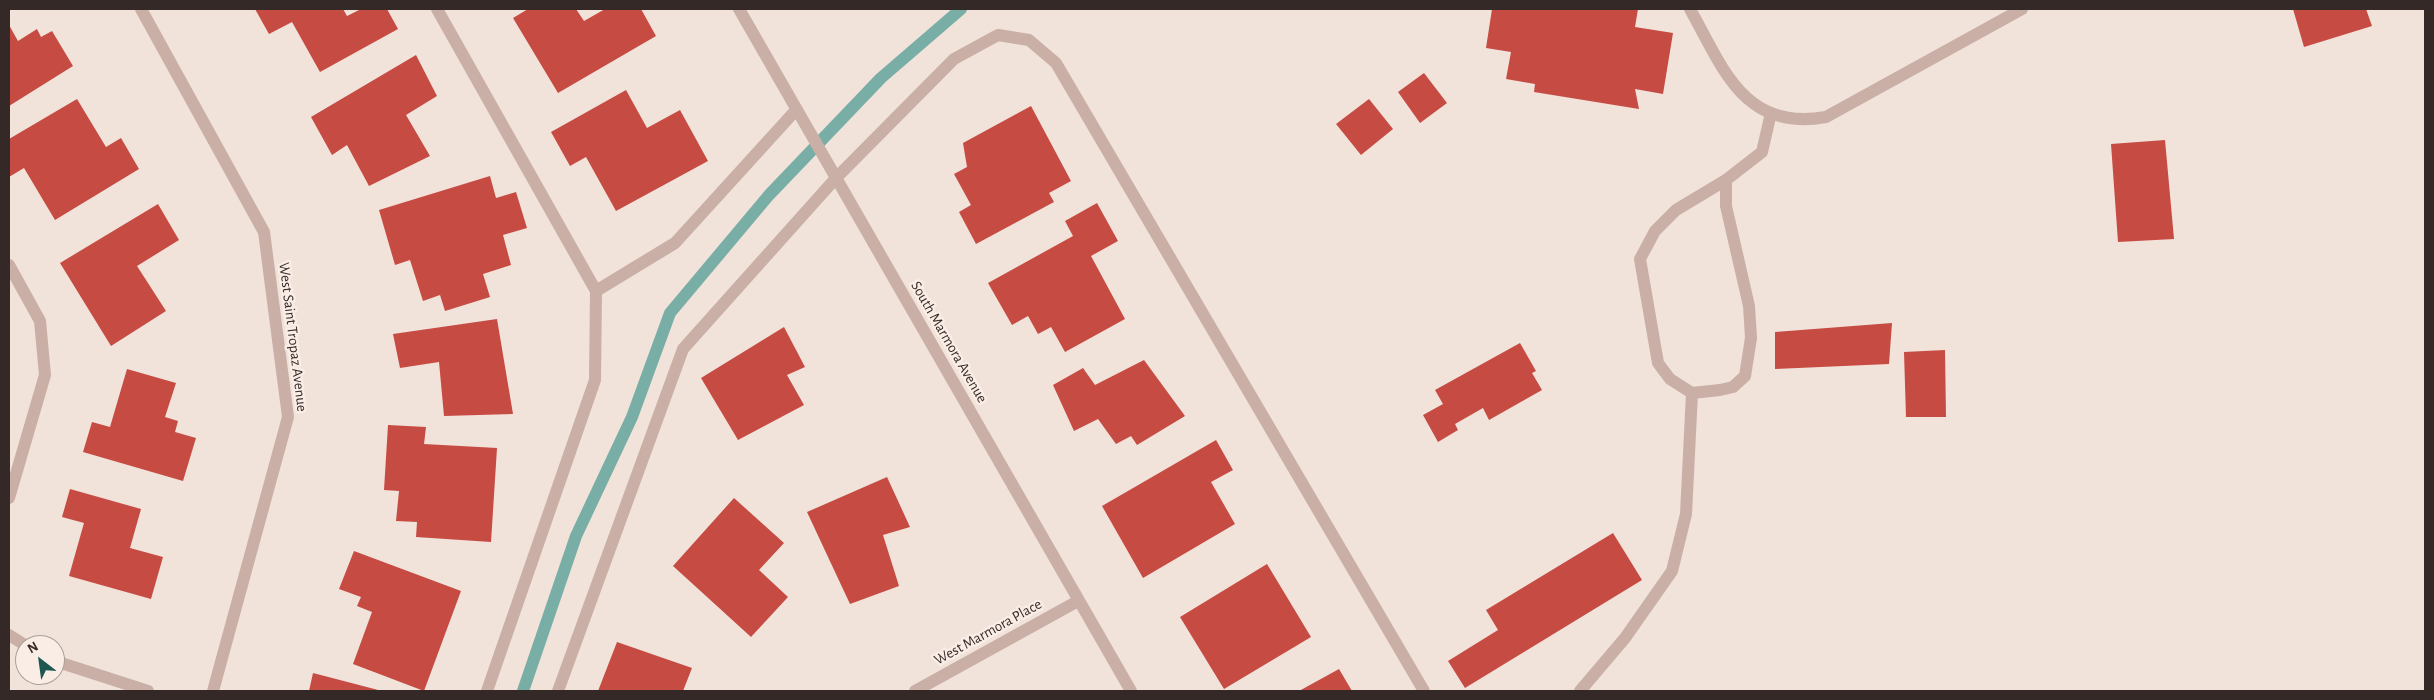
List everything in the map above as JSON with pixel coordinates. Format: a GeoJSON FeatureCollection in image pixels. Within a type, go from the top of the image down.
{"type":"FeatureCollection","features":[{"type":"Feature","properties":{"kind":"street","name":"West Saint Tropaz Avenue"},"geometry":{"type":"LineString","coordinates":[[141,9],[264,232],[288,417],[213,691]]}},
{"type":"Feature","properties":{"kind":"street"},"geometry":{"type":"LineString","coordinates":[[437,9],[596,291],[595,380],[487,691]]}},
{"type":"Feature","properties":{"kind":"street","name":"South Marmora Avenue"},"geometry":{"type":"LineString","coordinates":[[739,9],[1131,691]]}},
{"type":"Feature","properties":{"kind":"street"},"geometry":{"type":"LineString","coordinates":[[1690,9],[1729,78],[1741,94],[1756,106],[1771,113],[1786,118],[1807,120],[1826,116],[2022,9]]}},
{"type":"Feature","properties":{"kind":"street"},"geometry":{"type":"LineString","coordinates":[[558,691],[684,349],[836,178],[954,59],[998,34],[1028,40],[1056,63],[1424,691]]}},
{"type":"Feature","properties":{"kind":"street"},"geometry":{"type":"LineString","coordinates":[[596,291],[675,243],[796,110]]}},
{"type":"Feature","properties":{"kind":"street"},"geometry":{"type":"LineString","coordinates":[[1726,180],[1726,206],[1749,306],[1752,338],[1745,376],[1732,387],[1692,393],[1670,379],[1658,363],[1640,259],[1655,231],[1676,210],[1726,180],[1762,152],[1771,113]]}},
{"type":"Feature","properties":{"kind":"street"},"geometry":{"type":"LineString","coordinates":[[9,265],[40,321],[45,374],[9,498]]}},
{"type":"Feature","properties":{"kind":"street"},"geometry":{"type":"LineString","coordinates":[[1580,691],[1625,638],[1672,572],[1686,514],[1692,393]]}},
{"type":"Feature","properties":{"kind":"street","name":"West Marmora Place"},"geometry":{"type":"LineString","coordinates":[[915,691],[1078,600]]}},
{"type":"Feature","properties":{"kind":"street"},"geometry":{"type":"LineString","coordinates":[[65,664],[148,691]]}},
{"type":"Feature","properties":{"kind":"building"},"geometry":{"type":"Polygon","coordinates":[[[255,9],[343,9],[347,16],[361,9],[387,9],[398,29],[320,72],[292,22],[269,34],[255,9]]]}},
{"type":"Feature","properties":{"kind":"building"},"geometry":{"type":"Polygon","coordinates":[[[528,9],[576,9],[584,21],[605,9],[641,9],[656,36],[558,93],[513,18],[528,9]]]}},
{"type":"Feature","properties":{"kind":"building"},"geometry":{"type":"Polygon","coordinates":[[[1492,9],[1638,9],[1635,27],[1673,33],[1663,94],[1635,89],[1639,109],[1534,92],[1535,84],[1506,79],[1511,52],[1486,48],[1492,9]]]}},
{"type":"Feature","properties":{"kind":"building"},"geometry":{"type":"Polygon","coordinates":[[[2293,9],[2366,9],[2372,26],[2304,47],[2293,9]]]}},
{"type":"Feature","properties":{"kind":"building"},"geometry":{"type":"Polygon","coordinates":[[[9,25],[18,41],[37,29],[41,37],[52,31],[73,66],[9,106],[9,25]]]}},
{"type":"Feature","properties":{"kind":"building"},"geometry":{"type":"Polygon","coordinates":[[[416,55],[437,96],[406,115],[430,156],[369,186],[347,145],[332,155],[311,117],[416,55]]]}},
{"type":"Feature","properties":{"kind":"building"},"geometry":{"type":"Polygon","coordinates":[[[1424,73],[1447,103],[1420,123],[1398,92],[1424,73]]]}},
{"type":"Feature","properties":{"kind":"building"},"geometry":{"type":"Polygon","coordinates":[[[626,90],[647,128],[680,110],[708,161],[616,211],[586,157],[570,166],[551,132],[626,90]]]}},
{"type":"Feature","properties":{"kind":"building"},"geometry":{"type":"Polygon","coordinates":[[[77,99],[106,147],[121,138],[139,169],[55,220],[24,168],[9,177],[9,139],[77,99]]]}},
{"type":"Feature","properties":{"kind":"building"},"geometry":{"type":"Polygon","coordinates":[[[1369,99],[1393,129],[1361,155],[1336,124],[1369,99]]]}},
{"type":"Feature","properties":{"kind":"building"},"geometry":{"type":"Polygon","coordinates":[[[1031,106],[1071,181],[1049,193],[1054,202],[976,244],[959,212],[971,205],[954,174],[967,167],[963,143],[1031,106]]]}},
{"type":"Feature","properties":{"kind":"building"},"geometry":{"type":"Polygon","coordinates":[[[2165,140],[2174,239],[2118,242],[2111,144],[2165,140]]]}},
{"type":"Feature","properties":{"kind":"building"},"geometry":{"type":"Polygon","coordinates":[[[490,176],[496,198],[516,192],[527,228],[503,235],[511,265],[483,274],[490,297],[445,311],[440,295],[423,301],[410,260],[395,265],[379,210],[490,176]]]}},
{"type":"Feature","properties":{"kind":"building"},"geometry":{"type":"Polygon","coordinates":[[[1097,203],[1118,241],[1091,256],[1125,319],[1065,352],[1051,327],[1038,334],[1028,316],[1012,325],[988,283],[1073,236],[1065,221],[1097,203]]]}},
{"type":"Feature","properties":{"kind":"building"},"geometry":{"type":"Polygon","coordinates":[[[158,204],[179,240],[137,266],[166,311],[111,346],[60,263],[158,204]]]}},
{"type":"Feature","properties":{"kind":"building"},"geometry":{"type":"Polygon","coordinates":[[[497,319],[513,414],[444,416],[439,362],[400,368],[393,334],[497,319]]]}},
{"type":"Feature","properties":{"kind":"building"},"geometry":{"type":"Polygon","coordinates":[[[1892,323],[1889,364],[1775,369],[1775,332],[1892,323]]]}},
{"type":"Feature","properties":{"kind":"building"},"geometry":{"type":"Polygon","coordinates":[[[784,327],[805,367],[787,375],[804,405],[738,440],[701,378],[784,327]]]}},
{"type":"Feature","properties":{"kind":"building"},"geometry":{"type":"Polygon","coordinates":[[[1520,343],[1536,371],[1532,373],[1542,390],[1489,420],[1483,408],[1455,424],[1458,430],[1438,442],[1423,415],[1443,404],[1435,390],[1520,343]]]}},
{"type":"Feature","properties":{"kind":"building"},"geometry":{"type":"Polygon","coordinates":[[[1945,350],[1946,417],[1906,417],[1904,352],[1945,350]]]}},
{"type":"Feature","properties":{"kind":"building"},"geometry":{"type":"Polygon","coordinates":[[[1144,360],[1185,416],[1137,445],[1131,436],[1116,444],[1098,419],[1074,431],[1053,385],[1083,368],[1095,385],[1144,360]]]}},
{"type":"Feature","properties":{"kind":"building"},"geometry":{"type":"Polygon","coordinates":[[[127,369],[176,383],[165,417],[178,421],[175,432],[196,438],[183,481],[83,452],[92,422],[110,427],[127,369]]]}},
{"type":"Feature","properties":{"kind":"building"},"geometry":{"type":"Polygon","coordinates":[[[388,425],[426,427],[424,444],[497,448],[491,542],[416,537],[417,522],[396,521],[399,491],[384,490],[388,425]]]}},
{"type":"Feature","properties":{"kind":"building"},"geometry":{"type":"Polygon","coordinates":[[[1216,440],[1233,470],[1211,482],[1235,524],[1143,578],[1102,506],[1216,440]]]}},
{"type":"Feature","properties":{"kind":"building"},"geometry":{"type":"Polygon","coordinates":[[[887,477],[910,527],[883,535],[899,586],[850,604],[807,512],[887,477]]]}},
{"type":"Feature","properties":{"kind":"building"},"geometry":{"type":"Polygon","coordinates":[[[70,489],[141,509],[130,548],[163,557],[151,599],[69,576],[84,523],[62,517],[70,489]]]}},
{"type":"Feature","properties":{"kind":"building"},"geometry":{"type":"Polygon","coordinates":[[[734,498],[784,543],[759,570],[788,597],[751,637],[673,566],[734,498]]]}},
{"type":"Feature","properties":{"kind":"building"},"geometry":{"type":"Polygon","coordinates":[[[1613,533],[1642,580],[1465,688],[1448,661],[1498,630],[1486,610],[1613,533]]]}},
{"type":"Feature","properties":{"kind":"building"},"geometry":{"type":"Polygon","coordinates":[[[354,551],[461,591],[424,691],[353,664],[372,612],[357,606],[361,597],[339,589],[354,551]]]}},
{"type":"Feature","properties":{"kind":"building"},"geometry":{"type":"Polygon","coordinates":[[[1267,564],[1311,637],[1224,689],[1180,617],[1267,564]]]}},
{"type":"Feature","properties":{"kind":"building"},"geometry":{"type":"Polygon","coordinates":[[[617,642],[692,668],[683,691],[598,691],[617,642]]]}},
{"type":"Feature","properties":{"kind":"building"},"geometry":{"type":"Polygon","coordinates":[[[1339,669],[1352,691],[1299,691],[1339,669]]]}},
{"type":"Feature","properties":{"kind":"building"},"geometry":{"type":"Polygon","coordinates":[[[313,673],[382,691],[309,691],[313,673]]]}},
{"type":"Feature","properties":{"kind":"waterway"},"geometry":{"type":"LineString","coordinates":[[523,691],[576,536],[632,417],[670,313],[769,195],[881,78],[961,9]]}}]}
